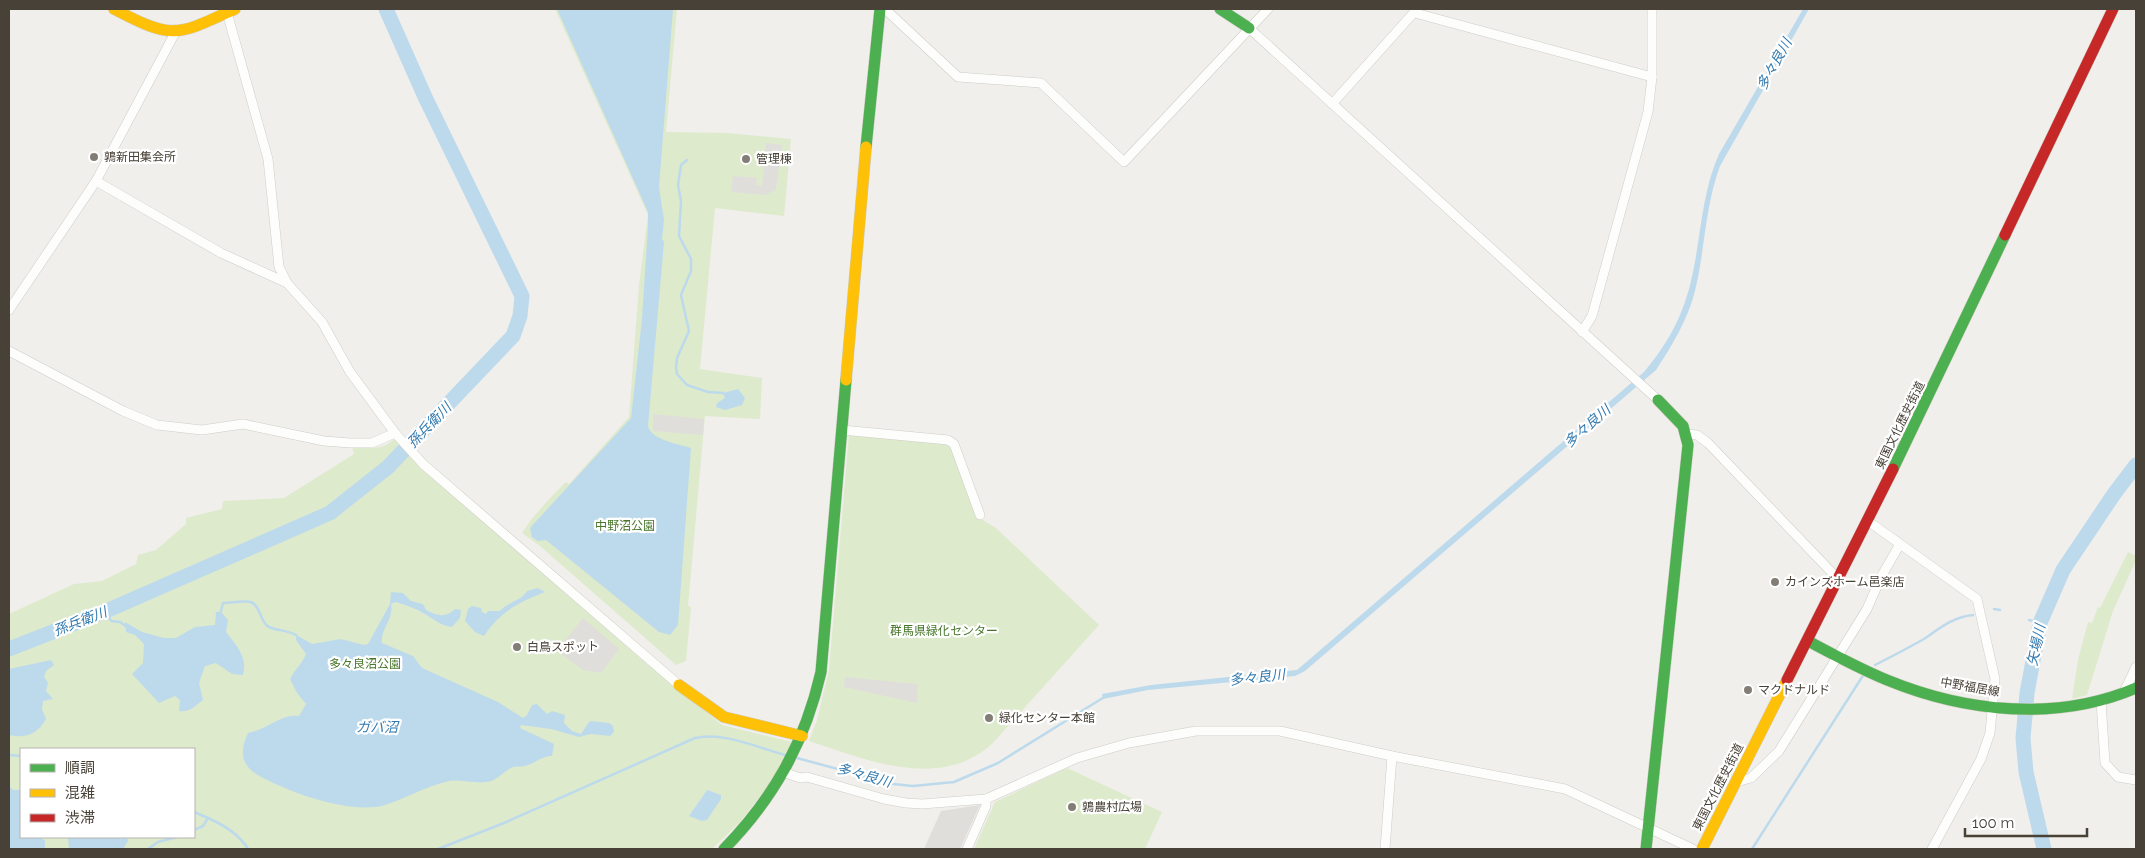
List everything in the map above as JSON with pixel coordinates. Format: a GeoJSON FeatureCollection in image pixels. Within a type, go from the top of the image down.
{"type":"FeatureCollection","features":[{"type":"Feature","properties":{"kind":"main road"},"geometry":{"type":"LineString","coordinates":[[114,9],[160,32],[175,34],[229,10]]}},
{"type":"Feature","properties":{"kind":"main road"},"geometry":{"type":"LineString","coordinates":[[724,849],[751,822],[786,771],[814,704],[821,672],[868,123],[880,9]]}},
{"type":"Feature","properties":{"kind":"main road"},"geometry":{"type":"LineString","coordinates":[[1220,9],[1249,28]]}},
{"type":"Feature","properties":{"kind":"main road","name":"東国文化歴史街道"},"geometry":{"type":"LineString","coordinates":[[1702,849],[1868,521],[2114,9]]}},
{"type":"Feature","properties":{"kind":"main road"},"geometry":{"type":"LineString","coordinates":[[1646,849],[1686,482],[1687,434],[1674,415],[1658,400]]}},
{"type":"Feature","properties":{"kind":"main road","name":"中野福居線"},"geometry":{"type":"LineString","coordinates":[[1808,641],[1897,684],[1954,700],[1996,706],[2069,709],[2101,702],[2136,688]]}},
{"type":"Feature","properties":{"kind":"main road"},"geometry":{"type":"LineString","coordinates":[[680,685],[724,717],[800,741]]}},
{"type":"Feature","properties":{"kind":"street"},"geometry":{"type":"LineString","coordinates":[[884,9],[958,77],[1041,83],[1124,162],[1268,9]]}},
{"type":"Feature","properties":{"kind":"street"},"geometry":{"type":"LineString","coordinates":[[1582,332],[1592,316],[1642,136],[1652,77],[1652,9]]}},
{"type":"Feature","properties":{"kind":"street"},"geometry":{"type":"LineString","coordinates":[[229,10],[268,159],[275,249],[279,267],[287,283],[322,322],[350,372],[413,454],[601,620],[680,685]]}},
{"type":"Feature","properties":{"kind":"street"},"geometry":{"type":"LineString","coordinates":[[1332,104],[1416,11],[1652,77]]}},
{"type":"Feature","properties":{"kind":"street"},"geometry":{"type":"LineString","coordinates":[[1249,28],[1658,400]]}},
{"type":"Feature","properties":{"kind":"street"},"geometry":{"type":"LineString","coordinates":[[9,310],[96,181],[175,34]]}},
{"type":"Feature","properties":{"kind":"street"},"geometry":{"type":"LineString","coordinates":[[96,181],[221,253],[287,283]]}},
{"type":"Feature","properties":{"kind":"street"},"geometry":{"type":"LineString","coordinates":[[9,351],[123,411],[158,426],[202,430],[217,426],[243,424],[324,441],[350,443],[372,443],[397,435]]}},
{"type":"Feature","properties":{"kind":"street"},"geometry":{"type":"LineString","coordinates":[[842,430],[948,440],[954,444],[980,515]]}},
{"type":"Feature","properties":{"kind":"street"},"geometry":{"type":"LineString","coordinates":[[1687,434],[1697,436],[1708,443],[1839,580]]}},
{"type":"Feature","properties":{"kind":"street"},"geometry":{"type":"LineString","coordinates":[[1868,521],[1977,599],[1995,679],[1996,706],[1990,734],[1981,759],[1932,849]]}},
{"type":"Feature","properties":{"kind":"street"},"geometry":{"type":"LineString","coordinates":[[1736,782],[1751,778],[1779,751],[1868,609],[1881,577],[1900,544]]}},
{"type":"Feature","properties":{"kind":"street"},"geometry":{"type":"LineString","coordinates":[[2122,694],[2136,666]]}},
{"type":"Feature","properties":{"kind":"street"},"geometry":{"type":"LineString","coordinates":[[2101,702],[2105,763],[2118,777],[2136,780]]}},
{"type":"Feature","properties":{"kind":"street"},"geometry":{"type":"LineString","coordinates":[[786,771],[800,778],[807,777],[884,800],[922,804],[986,799],[1077,758],[1129,743],[1196,731],[1280,731],[1392,756],[1565,789],[1648,830],[1693,849]]}},
{"type":"Feature","properties":{"kind":"street"},"geometry":{"type":"LineString","coordinates":[[1385,849],[1392,756]]}},
{"type":"Feature","properties":{"kind":"street"},"geometry":{"type":"LineString","coordinates":[[966,849],[986,806],[986,799]]}},
{"type":"Feature","properties":{"kind":"green space","name":"中野沼公園"},"geometry":{"type":"Polygon","coordinates":[[[555,9],[677,9],[666,132],[727,133],[791,139],[784,216],[715,208],[700,369],[762,378],[760,419],[705,416],[688,606],[691,607],[686,661],[676,665],[540,546],[522,533],[548,500],[566,482],[569,484],[629,417],[639,285],[648,215],[555,9]]]}},
{"type":"Feature","properties":{"kind":"green space","name":"群馬県緑化センター"},"geometry":{"type":"Polygon","coordinates":[[[849,434],[946,444],[951,447],[976,516],[996,528],[1099,625],[992,744],[971,758],[949,766],[926,769],[878,763],[809,741],[817,720],[829,670],[849,434]]]}},
{"type":"Feature","properties":{"kind":"green space","name":"多々良沼公園"},"geometry":{"type":"Polygon","coordinates":[[[395,440],[412,459],[641,659],[722,725],[792,742],[774,778],[740,822],[712,849],[9,849],[9,614],[74,584],[102,581],[136,564],[138,555],[156,550],[186,524],[186,518],[222,509],[223,501],[284,498],[354,454],[352,447],[373,448],[384,446],[395,440]]]}},
{"type":"Feature","properties":{"kind":"green space"},"geometry":{"type":"Polygon","coordinates":[[[2128,552],[2136,556],[2136,560],[2113,611],[2087,695],[2072,699],[2078,660],[2088,622],[2092,623],[2098,607],[2100,608],[2128,552]]]}},
{"type":"Feature","properties":{"kind":"green space","name":"鶉農村広場"},"geometry":{"type":"Polygon","coordinates":[[[1067,768],[1162,812],[1145,849],[974,849],[995,802],[1067,768]]]}},
{"type":"Feature","properties":{"kind":"shaded area"},"geometry":{"type":"Polygon","coordinates":[[[766,143],[782,145],[776,189],[766,195],[731,192],[733,176],[757,178],[756,185],[762,186],[766,143]]]}},
{"type":"Feature","properties":{"kind":"shaded area"},"geometry":{"type":"Polygon","coordinates":[[[653,414],[704,419],[703,435],[653,431],[653,414]]]}},
{"type":"Feature","properties":{"kind":"shaded area"},"geometry":{"type":"Polygon","coordinates":[[[583,618],[619,649],[601,673],[583,670],[557,651],[583,618]]]}},
{"type":"Feature","properties":{"kind":"shaded area"},"geometry":{"type":"Polygon","coordinates":[[[845,677],[918,684],[917,703],[844,687],[845,677]]]}},
{"type":"Feature","properties":{"kind":"shaded area"},"geometry":{"type":"Polygon","coordinates":[[[980,805],[960,849],[924,849],[941,811],[980,805]]]}},
{"type":"Feature","properties":{"kind":"water"},"geometry":{"type":"Polygon","coordinates":[[[557,9],[673,9],[659,187],[664,220],[662,239],[664,242],[648,426],[654,435],[691,448],[678,625],[670,635],[659,632],[546,540],[538,541],[532,537],[530,528],[631,418],[642,319],[648,226],[648,212],[557,9]]]}},
{"type":"Feature","properties":{"kind":"water"},"geometry":{"type":"Polygon","coordinates":[[[1803,9],[1809,9],[1720,166],[1711,197],[1692,301],[1679,332],[1656,370],[1305,671],[1295,676],[1148,690],[1103,699],[1102,694],[1151,685],[1297,670],[1644,372],[1666,342],[1682,310],[1693,271],[1707,192],[1719,154],[1803,9]]]}},
{"type":"Feature","properties":{"kind":"water"},"geometry":{"type":"Polygon","coordinates":[[[738,389],[745,398],[742,405],[725,410],[716,407],[717,403],[725,398],[723,393],[738,389]]]}},
{"type":"Feature","properties":{"kind":"water"},"geometry":{"type":"Polygon","coordinates":[[[538,588],[545,592],[503,614],[484,636],[475,632],[465,621],[468,609],[472,606],[481,608],[482,612],[486,614],[488,611],[500,611],[527,591],[538,588]]]}},
{"type":"Feature","properties":{"kind":"water","name":"ガバ沼"},"geometry":{"type":"Polygon","coordinates":[[[391,592],[403,593],[411,601],[423,604],[426,610],[434,614],[445,615],[455,609],[461,610],[460,618],[452,627],[448,626],[417,610],[396,602],[391,604],[391,615],[383,633],[382,643],[413,656],[422,668],[498,702],[523,718],[527,715],[532,705],[537,704],[547,714],[552,711],[565,715],[564,723],[572,731],[581,734],[591,721],[609,723],[613,726],[614,732],[610,736],[591,734],[579,737],[551,729],[521,725],[520,728],[554,744],[552,756],[545,757],[529,765],[513,767],[491,781],[449,781],[385,805],[371,807],[355,807],[322,801],[289,790],[254,773],[246,764],[243,753],[248,733],[286,717],[299,716],[306,704],[297,693],[290,679],[306,654],[296,640],[296,635],[312,644],[341,639],[364,645],[368,644],[390,604],[391,592]]]}},
{"type":"Feature","properties":{"kind":"water"},"geometry":{"type":"Polygon","coordinates":[[[216,612],[221,612],[228,620],[226,632],[242,657],[244,663],[243,675],[232,674],[216,663],[205,666],[199,683],[203,700],[186,711],[179,711],[180,700],[175,696],[159,703],[132,674],[143,663],[144,644],[135,635],[126,632],[125,622],[142,632],[164,638],[176,638],[195,627],[215,625],[216,612]]]}},
{"type":"Feature","properties":{"kind":"water"},"geometry":{"type":"Polygon","coordinates":[[[51,660],[54,665],[46,671],[44,677],[48,683],[46,691],[53,699],[43,701],[42,709],[46,719],[35,732],[26,736],[9,735],[9,669],[51,660]]]}},
{"type":"Feature","properties":{"kind":"water"},"geometry":{"type":"Polygon","coordinates":[[[9,786],[13,790],[20,790],[20,838],[42,838],[45,841],[45,849],[9,849],[9,786]]]}},
{"type":"Feature","properties":{"kind":"water"},"geometry":{"type":"Polygon","coordinates":[[[707,790],[721,795],[721,799],[707,820],[702,821],[689,816],[707,790]]]}},
{"type":"Feature","properties":{"kind":"water"},"geometry":{"type":"Polygon","coordinates":[[[68,838],[127,838],[128,841],[123,849],[69,849],[68,838]]]}},
{"type":"Feature","properties":{"kind":"waterway","name":"孫兵衛川"},"geometry":{"type":"LineString","coordinates":[[9,649],[106,611],[330,513],[388,467],[513,336],[520,316],[522,296],[425,97],[386,9]]}},
{"type":"Feature","properties":{"kind":"waterway"},"geometry":{"type":"LineString","coordinates":[[687,160],[681,165],[678,185],[681,201],[679,236],[691,259],[691,271],[681,295],[689,331],[677,358],[677,374],[687,385],[708,392],[723,393]]}},
{"type":"Feature","properties":{"kind":"waterway","name":"矢場川"},"geometry":{"type":"LineString","coordinates":[[2044,849],[2026,772],[2023,738],[2027,693],[2040,623],[2063,570],[2114,494],[2136,465]]}},
{"type":"Feature","properties":{"kind":"waterway"},"geometry":{"type":"LineString","coordinates":[[220,615],[223,603],[251,602],[257,607],[266,625],[296,635]]}},
{"type":"Feature","properties":{"kind":"waterway"},"geometry":{"type":"LineString","coordinates":[[1994,609],[2000,610]]}},
{"type":"Feature","properties":{"kind":"waterway"},"geometry":{"type":"LineString","coordinates":[[106,611],[111,621],[120,622],[127,627]]}},
{"type":"Feature","properties":{"kind":"waterway"},"geometry":{"type":"LineString","coordinates":[[1875,665],[1924,639],[1941,627],[1966,616],[1973,615]]}},
{"type":"Feature","properties":{"kind":"waterway"},"geometry":{"type":"LineString","coordinates":[[2029,620],[2040,623]]}},
{"type":"Feature","properties":{"kind":"waterway"},"geometry":{"type":"LineString","coordinates":[[1752,849],[1864,674]]}},
{"type":"Feature","properties":{"kind":"waterway","name":"多々良川"},"geometry":{"type":"LineString","coordinates":[[797,758],[893,784],[913,786],[954,782],[998,763],[1106,696]]}},
{"type":"Feature","properties":{"kind":"waterway","name":"多々良川"},"geometry":{"type":"LineString","coordinates":[[438,849],[504,823],[695,738],[706,736],[730,739],[789,756]]}},
{"type":"Feature","properties":{"kind":"waterway"},"geometry":{"type":"LineString","coordinates":[[9,755],[20,756]]}},
{"type":"Feature","properties":{"kind":"waterway"},"geometry":{"type":"LineString","coordinates":[[195,812],[208,818]]}},
{"type":"Feature","properties":{"kind":"waterway","name":"多々良川"},"geometry":{"type":"LineString","coordinates":[[195,830],[203,826],[208,818],[231,830],[248,849]]}},
{"type":"Feature","properties":{"kind":"waterway","name":"多々良川"},"geometry":{"type":"LineString","coordinates":[[148,849],[158,842],[173,838]]}},
{"type":"Feature","properties":{"kind":"traffic: fast"},"geometry":{"type":"LineString","coordinates":[[866,147],[880,9]]}},
{"type":"Feature","properties":{"kind":"traffic: fast"},"geometry":{"type":"LineString","coordinates":[[1220,9],[1249,28]]}},
{"type":"Feature","properties":{"kind":"traffic: fast"},"geometry":{"type":"LineString","coordinates":[[1893,469],[2005,235]]}},
{"type":"Feature","properties":{"kind":"traffic: fast"},"geometry":{"type":"LineString","coordinates":[[724,849],[758,810],[785,768],[806,722],[821,672],[846,380]]}},
{"type":"Feature","properties":{"kind":"traffic: fast"},"geometry":{"type":"LineString","coordinates":[[1646,849],[1688,445],[1683,426],[1658,400]]}},
{"type":"Feature","properties":{"kind":"traffic: fast"},"geometry":{"type":"LineString","coordinates":[[1808,641],[1857,667],[1887,680],[1948,700],[1979,706],[2011,709],[2075,706],[2106,699],[2136,688]]}},
{"type":"Feature","properties":{"kind":"traffic: slow"},"geometry":{"type":"LineString","coordinates":[[114,9],[150,26],[175,31],[200,25],[235,9]]}},
{"type":"Feature","properties":{"kind":"traffic: slow"},"geometry":{"type":"LineString","coordinates":[[846,380],[866,147]]}},
{"type":"Feature","properties":{"kind":"traffic: slow"},"geometry":{"type":"LineString","coordinates":[[1702,849],[1787,680]]}},
{"type":"Feature","properties":{"kind":"traffic: slow"},"geometry":{"type":"LineString","coordinates":[[679,685],[724,717],[802,736]]}},
{"type":"Feature","properties":{"kind":"traffic: jam"},"geometry":{"type":"LineString","coordinates":[[2005,235],[2113,9]]}},
{"type":"Feature","properties":{"kind":"traffic: jam"},"geometry":{"type":"LineString","coordinates":[[1787,680],[1893,469]]}},
{"type":"Feature","properties":{"kind":"place","name":"鶉新田集会所"},"geometry":{"type":"Point","coordinates":[94,157]}},
{"type":"Feature","properties":{"kind":"place","name":"管理棟"},"geometry":{"type":"Point","coordinates":[746,159]}},
{"type":"Feature","properties":{"kind":"place","name":"カインズホーム邑楽店"},"geometry":{"type":"Point","coordinates":[1775,582]}},
{"type":"Feature","properties":{"kind":"place","name":"白鳥スポット"},"geometry":{"type":"Point","coordinates":[517,647]}},
{"type":"Feature","properties":{"kind":"place","name":"マクドナルド"},"geometry":{"type":"Point","coordinates":[1748,690]}},
{"type":"Feature","properties":{"kind":"place","name":"緑化センター本館"},"geometry":{"type":"Point","coordinates":[989,718]}},
{"type":"Feature","properties":{"kind":"place","name":"鶉農村広場"},"geometry":{"type":"Point","coordinates":[1072,807]}}]}
